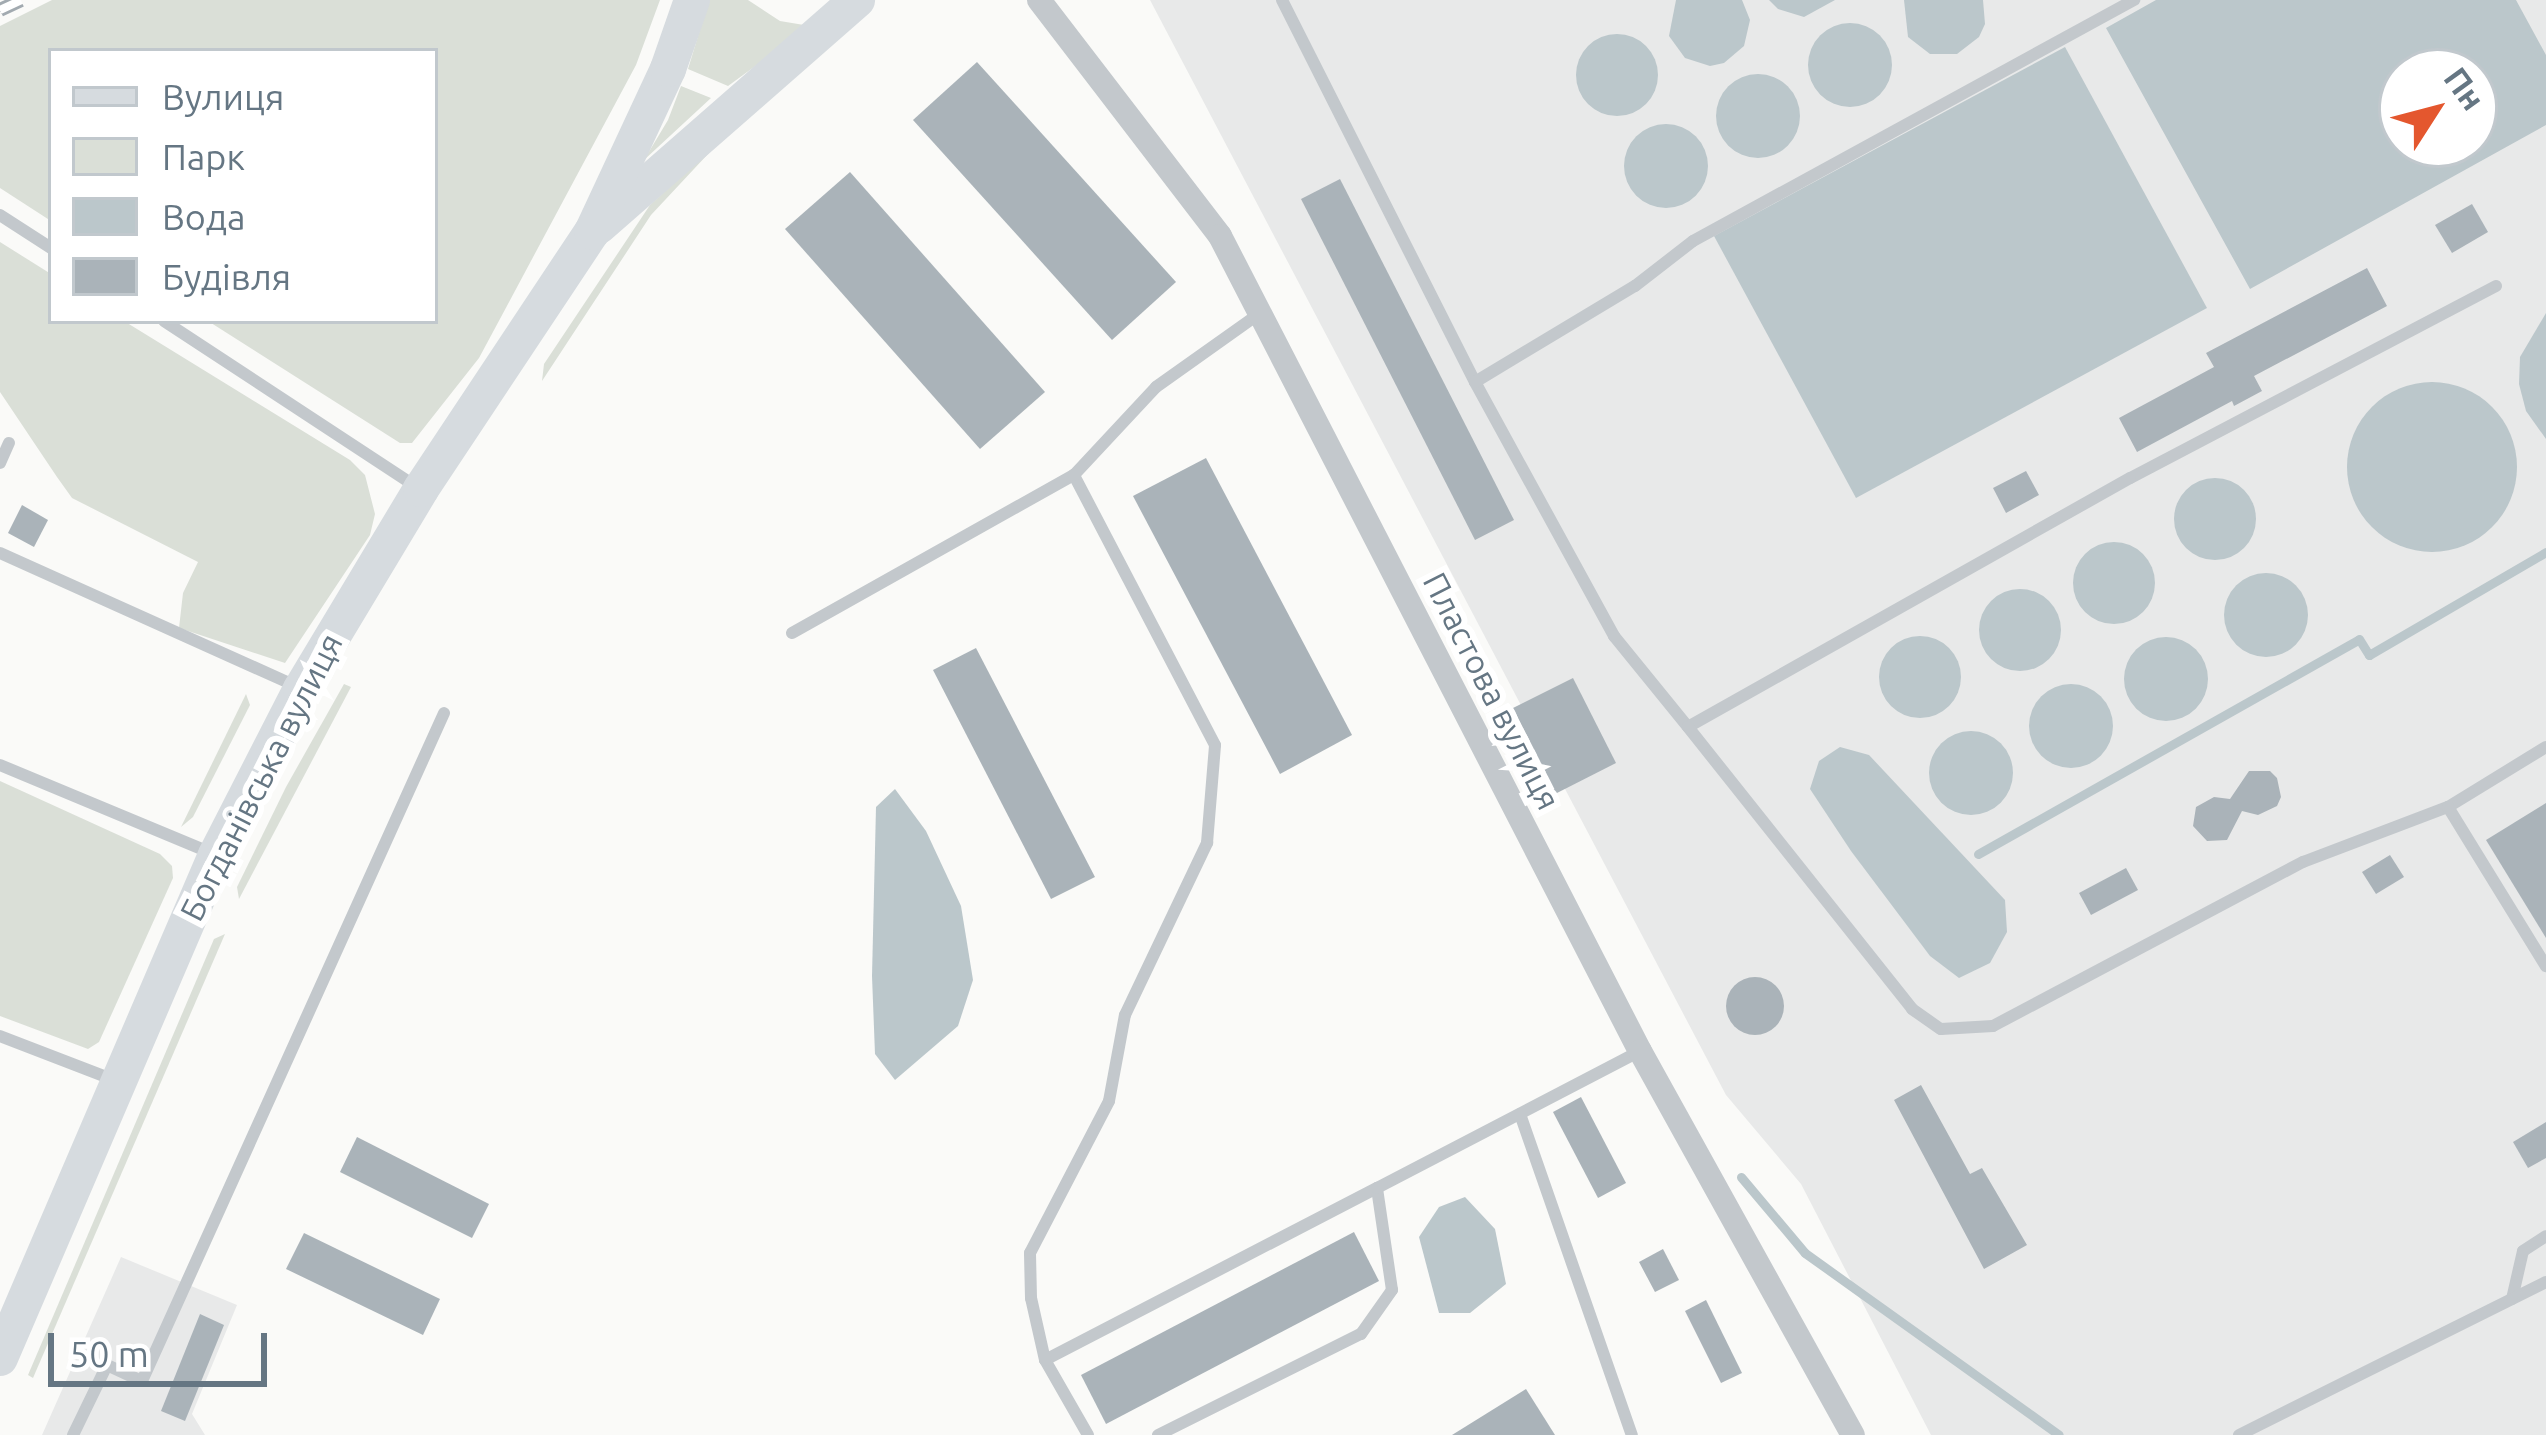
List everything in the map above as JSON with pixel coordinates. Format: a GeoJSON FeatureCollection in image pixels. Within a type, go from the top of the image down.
{"type":"FeatureCollection","features":[{"type":"Feature","properties":{"kind":"main road","name":"Богданівська вулиця"},"geometry":{"type":"LineString","coordinates":[[0,1358],[8,1314],[216,855],[301,689],[421,489],[592,232],[668,69],[692,0]]}},
{"type":"Feature","properties":{"kind":"main road","name":"Богданівська вулиця"},"geometry":{"type":"LineString","coordinates":[[592,232],[730,105],[856,0]]}},
{"type":"Feature","properties":{"kind":"street","name":"Пластова вулиця"},"geometry":{"type":"LineString","coordinates":[[1046,2],[1220,236],[1640,1051],[1853,1435]]}},
{"type":"Feature","properties":{"kind":"lane"},"geometry":{"type":"LineString","coordinates":[[1282,0],[1475,382],[1614,636],[1912,1009],[1941,1028],[1993,1026],[2303,862],[2448,807],[2546,747]]}},
{"type":"Feature","properties":{"kind":"lane"},"geometry":{"type":"LineString","coordinates":[[1475,382],[1635,286],[1693,241],[2134,0]]}},
{"type":"Feature","properties":{"kind":"lane"},"geometry":{"type":"LineString","coordinates":[[0,215],[48,246]]}},
{"type":"Feature","properties":{"kind":"lane"},"geometry":{"type":"LineString","coordinates":[[1688,728],[2129,478],[2496,286]]}},
{"type":"Feature","properties":{"kind":"lane"},"geometry":{"type":"LineString","coordinates":[[792,633],[1074,475],[1156,387],[1261,312]]}},
{"type":"Feature","properties":{"kind":"lane"},"geometry":{"type":"LineString","coordinates":[[169,324],[421,489]]}},
{"type":"Feature","properties":{"kind":"lane"},"geometry":{"type":"LineString","coordinates":[[0,463],[9,443]]}},
{"type":"Feature","properties":{"kind":"lane"},"geometry":{"type":"LineString","coordinates":[[1074,475],[1216,745],[1208,843],[1125,1015],[1109,1101],[1030,1253],[1031,1298],[1046,1360],[1088,1435]]}},
{"type":"Feature","properties":{"kind":"lane"},"geometry":{"type":"LineString","coordinates":[[0,553],[301,689]]}},
{"type":"Feature","properties":{"kind":"lane"},"geometry":{"type":"LineString","coordinates":[[73,1435],[106,1365],[142,1381],[444,713]]}},
{"type":"Feature","properties":{"kind":"lane"},"geometry":{"type":"LineString","coordinates":[[0,765],[216,855]]}},
{"type":"Feature","properties":{"kind":"lane"},"geometry":{"type":"LineString","coordinates":[[2448,807],[2546,966]]}},
{"type":"Feature","properties":{"kind":"lane"},"geometry":{"type":"LineString","coordinates":[[0,1036],[115,1081]]}},
{"type":"Feature","properties":{"kind":"lane"},"geometry":{"type":"LineString","coordinates":[[1046,1360],[1640,1051]]}},
{"type":"Feature","properties":{"kind":"lane"},"geometry":{"type":"LineString","coordinates":[[1520,1114],[1632,1435]]}},
{"type":"Feature","properties":{"kind":"lane"},"geometry":{"type":"LineString","coordinates":[[1158,1435],[1361,1334],[1392,1290],[1378,1188]]}},
{"type":"Feature","properties":{"kind":"lane"},"geometry":{"type":"LineString","coordinates":[[2512,1299],[2523,1251],[2546,1236]]}},
{"type":"Feature","properties":{"kind":"lane"},"geometry":{"type":"LineString","coordinates":[[2239,1435],[2546,1282]]}},
{"type":"Feature","properties":{"kind":"shaded area"},"geometry":{"type":"Polygon","coordinates":[[[1150,0],[2546,0],[2546,1435],[1931,1435],[1801,1184],[1726,1095],[1150,0]]]}},
{"type":"Feature","properties":{"kind":"shaded area"},"geometry":{"type":"Polygon","coordinates":[[[121,1257],[237,1305],[192,1414],[205,1435],[42,1435],[121,1257]]]}},
{"type":"Feature","properties":{"kind":"green space"},"geometry":{"type":"Polygon","coordinates":[[[52,0],[660,0],[636,65],[479,358],[412,443],[400,443],[213,324],[438,324],[438,48],[48,48],[48,219],[0,188],[0,26],[52,0]]]}},
{"type":"Feature","properties":{"kind":"green space"},"geometry":{"type":"Polygon","coordinates":[[[709,0],[748,0],[780,21],[810,26],[728,86],[688,69],[709,0]]]}},
{"type":"Feature","properties":{"kind":"green space"},"geometry":{"type":"Polygon","coordinates":[[[681,86],[711,98],[644,160],[668,120],[681,86]]]}},
{"type":"Feature","properties":{"kind":"green space"},"geometry":{"type":"Polygon","coordinates":[[[722,139],[651,215],[542,381],[544,364],[650,205],[722,139]]]}},
{"type":"Feature","properties":{"kind":"green space"},"geometry":{"type":"Polygon","coordinates":[[[0,242],[48,272],[48,324],[129,324],[350,460],[365,475],[375,514],[370,535],[285,663],[179,628],[183,593],[198,562],[72,498],[0,392],[0,242]]]}},
{"type":"Feature","properties":{"kind":"green space"},"geometry":{"type":"Polygon","coordinates":[[[344,684],[351,687],[239,899],[237,887],[344,684]]]}},
{"type":"Feature","properties":{"kind":"green space"},"geometry":{"type":"Polygon","coordinates":[[[246,694],[250,705],[193,817],[181,827],[246,694]]]}},
{"type":"Feature","properties":{"kind":"green space"},"geometry":{"type":"Polygon","coordinates":[[[0,781],[160,854],[172,866],[173,878],[99,1042],[88,1049],[0,1016],[0,781]]]}},
{"type":"Feature","properties":{"kind":"green space"},"geometry":{"type":"Polygon","coordinates":[[[225,934],[33,1378],[28,1375],[214,939],[225,934]]]}},
{"type":"Feature","properties":{"kind":"water"},"geometry":{"type":"Polygon","coordinates":[[[1676,0],[1742,0],[1750,20],[1744,46],[1724,63],[1710,66],[1685,58],[1669,36],[1676,0]]]}},
{"type":"Feature","properties":{"kind":"water"},"geometry":{"type":"Polygon","coordinates":[[[1769,0],[1835,0],[1804,17],[1778,9],[1769,0]]]}},
{"type":"Feature","properties":{"kind":"water"},"geometry":{"type":"Polygon","coordinates":[[[1904,0],[1983,0],[1985,24],[1979,37],[1957,54],[1930,54],[1908,37],[1904,0]]]}},
{"type":"Feature","properties":{"kind":"water"},"geometry":{"type":"Polygon","coordinates":[[[2156,0],[2516,0],[2546,55],[2546,125],[2498,152],[2498,48],[2378,48],[2378,168],[2468,168],[2250,289],[2106,28],[2156,0]]]}},
{"type":"Feature","properties":{"kind":"water"},"geometry":{"type":"Polygon","coordinates":[[[1850,23],[1880,35],[1892,65],[1880,95],[1850,107],[1820,95],[1808,65],[1820,35],[1850,23]]]}},
{"type":"Feature","properties":{"kind":"water"},"geometry":{"type":"Polygon","coordinates":[[[1617,34],[1646,46],[1658,75],[1646,104],[1617,116],[1588,104],[1576,75],[1588,46],[1617,34]]]}},
{"type":"Feature","properties":{"kind":"water"},"geometry":{"type":"Polygon","coordinates":[[[2065,47],[2207,308],[1856,498],[1714,236],[2065,47]]]}},
{"type":"Feature","properties":{"kind":"water"},"geometry":{"type":"Polygon","coordinates":[[[1758,74],[1788,86],[1800,116],[1788,146],[1758,158],[1728,146],[1716,116],[1728,86],[1758,74]]]}},
{"type":"Feature","properties":{"kind":"water"},"geometry":{"type":"Polygon","coordinates":[[[1666,124],[1696,136],[1708,166],[1696,196],[1666,208],[1636,196],[1624,166],[1636,136],[1666,124]]]}},
{"type":"Feature","properties":{"kind":"water"},"geometry":{"type":"Polygon","coordinates":[[[2546,313],[2546,439],[2526,411],[2519,384],[2520,357],[2546,313]]]}},
{"type":"Feature","properties":{"kind":"water"},"geometry":{"type":"Polygon","coordinates":[[[2432,382],[2465,388],[2492,407],[2511,434],[2517,467],[2511,500],[2492,527],[2465,546],[2432,552],[2399,546],[2372,527],[2353,500],[2347,467],[2353,434],[2372,407],[2399,388],[2432,382]]]}},
{"type":"Feature","properties":{"kind":"water"},"geometry":{"type":"Polygon","coordinates":[[[2215,478],[2244,490],[2256,519],[2244,548],[2215,560],[2186,548],[2174,519],[2186,490],[2215,478]]]}},
{"type":"Feature","properties":{"kind":"water"},"geometry":{"type":"Polygon","coordinates":[[[2114,542],[2143,554],[2155,583],[2143,612],[2114,624],[2085,612],[2073,583],[2085,554],[2114,542]]]}},
{"type":"Feature","properties":{"kind":"water"},"geometry":{"type":"Polygon","coordinates":[[[2266,573],[2296,585],[2308,615],[2296,645],[2266,657],[2236,645],[2224,615],[2236,585],[2266,573]]]}},
{"type":"Feature","properties":{"kind":"water"},"geometry":{"type":"Polygon","coordinates":[[[2020,589],[2049,601],[2061,630],[2049,659],[2020,671],[1991,659],[1979,630],[1991,601],[2020,589]]]}},
{"type":"Feature","properties":{"kind":"water"},"geometry":{"type":"Polygon","coordinates":[[[1920,636],[1949,648],[1961,677],[1949,706],[1920,718],[1891,706],[1879,677],[1891,648],[1920,636]]]}},
{"type":"Feature","properties":{"kind":"water"},"geometry":{"type":"Polygon","coordinates":[[[2166,637],[2196,649],[2208,679],[2196,709],[2166,721],[2136,709],[2124,679],[2136,649],[2166,637]]]}},
{"type":"Feature","properties":{"kind":"water"},"geometry":{"type":"Polygon","coordinates":[[[2071,684],[2101,696],[2113,726],[2101,756],[2071,768],[2041,756],[2029,726],[2041,696],[2071,684]]]}},
{"type":"Feature","properties":{"kind":"water"},"geometry":{"type":"Polygon","coordinates":[[[1971,731],[2001,743],[2013,773],[2001,803],[1971,815],[1941,803],[1929,773],[1941,743],[1971,731]]]}},
{"type":"Feature","properties":{"kind":"water"},"geometry":{"type":"Polygon","coordinates":[[[1840,747],[1869,755],[2005,900],[2007,932],[1990,963],[1959,978],[1930,956],[1851,851],[1810,789],[1819,761],[1840,747]]]}},
{"type":"Feature","properties":{"kind":"water"},"geometry":{"type":"Polygon","coordinates":[[[895,789],[926,831],[961,906],[973,980],[958,1026],[895,1080],[875,1054],[872,976],[876,807],[895,789]]]}},
{"type":"Feature","properties":{"kind":"water"},"geometry":{"type":"Polygon","coordinates":[[[1465,1197],[1495,1229],[1506,1284],[1470,1313],[1439,1313],[1419,1237],[1439,1207],[1465,1197]]]}},
{"type":"Feature","properties":{"kind":"building"},"geometry":{"type":"Polygon","coordinates":[[[977,62],[1176,282],[1112,340],[913,120],[977,62]]]}},
{"type":"Feature","properties":{"kind":"building"},"geometry":{"type":"Polygon","coordinates":[[[850,172],[1045,392],[980,449],[785,229],[850,172]]]}},
{"type":"Feature","properties":{"kind":"building"},"geometry":{"type":"Polygon","coordinates":[[[1340,179],[1514,520],[1475,540],[1301,199],[1340,179]]]}},
{"type":"Feature","properties":{"kind":"building"},"geometry":{"type":"Polygon","coordinates":[[[2472,204],[2488,232],[2452,253],[2435,225],[2472,204]]]}},
{"type":"Feature","properties":{"kind":"building"},"geometry":{"type":"Polygon","coordinates":[[[2367,268],[2387,306],[2254,376],[2262,391],[2234,406],[2232,401],[2137,452],[2119,418],[2214,367],[2206,353],[2367,268]]]}},
{"type":"Feature","properties":{"kind":"building"},"geometry":{"type":"Polygon","coordinates":[[[1206,458],[1352,735],[1280,774],[1133,496],[1206,458]]]}},
{"type":"Feature","properties":{"kind":"building"},"geometry":{"type":"Polygon","coordinates":[[[2026,471],[2039,495],[2006,513],[1993,488],[2026,471]]]}},
{"type":"Feature","properties":{"kind":"building"},"geometry":{"type":"Polygon","coordinates":[[[22,505],[48,520],[34,547],[8,533],[22,505]]]}},
{"type":"Feature","properties":{"kind":"building"},"geometry":{"type":"Polygon","coordinates":[[[976,648],[1095,877],[1051,899],[933,670],[976,648]]]}},
{"type":"Feature","properties":{"kind":"building"},"geometry":{"type":"Polygon","coordinates":[[[1573,678],[1616,763],[1555,794],[1513,708],[1573,678]]]}},
{"type":"Feature","properties":{"kind":"building"},"geometry":{"type":"Polygon","coordinates":[[[2249,771],[2270,771],[2277,778],[2281,797],[2277,806],[2258,815],[2242,811],[2227,840],[2207,841],[2193,826],[2196,807],[2214,797],[2230,799],[2249,771]]]}},
{"type":"Feature","properties":{"kind":"building"},"geometry":{"type":"Polygon","coordinates":[[[2546,803],[2546,938],[2486,840],[2546,803]]]}},
{"type":"Feature","properties":{"kind":"building"},"geometry":{"type":"Polygon","coordinates":[[[2390,855],[2404,877],[2376,894],[2362,872],[2390,855]]]}},
{"type":"Feature","properties":{"kind":"building"},"geometry":{"type":"Polygon","coordinates":[[[2126,868],[2138,890],[2091,915],[2079,893],[2126,868]]]}},
{"type":"Feature","properties":{"kind":"building"},"geometry":{"type":"Polygon","coordinates":[[[1755,977],[1776,985],[1784,1006],[1776,1027],[1755,1035],[1734,1027],[1726,1006],[1734,985],[1755,977]]]}},
{"type":"Feature","properties":{"kind":"building"},"geometry":{"type":"Polygon","coordinates":[[[1921,1085],[1970,1174],[1982,1168],[2027,1245],[1984,1269],[1894,1100],[1921,1085]]]}},
{"type":"Feature","properties":{"kind":"building"},"geometry":{"type":"Polygon","coordinates":[[[1581,1097],[1626,1183],[1598,1198],[1553,1112],[1581,1097]]]}},
{"type":"Feature","properties":{"kind":"building"},"geometry":{"type":"Polygon","coordinates":[[[2546,1122],[2546,1158],[2528,1168],[2513,1142],[2546,1122]]]}},
{"type":"Feature","properties":{"kind":"building"},"geometry":{"type":"Polygon","coordinates":[[[357,1137],[489,1204],[472,1238],[340,1172],[357,1137]]]}},
{"type":"Feature","properties":{"kind":"building"},"geometry":{"type":"Polygon","coordinates":[[[1354,1232],[1379,1281],[1106,1424],[1081,1375],[1354,1232]]]}},
{"type":"Feature","properties":{"kind":"building"},"geometry":{"type":"Polygon","coordinates":[[[304,1233],[440,1299],[423,1335],[286,1269],[304,1233]]]}},
{"type":"Feature","properties":{"kind":"building"},"geometry":{"type":"Polygon","coordinates":[[[1663,1249],[1679,1280],[1655,1292],[1639,1262],[1663,1249]]]}},
{"type":"Feature","properties":{"kind":"building"},"geometry":{"type":"Polygon","coordinates":[[[1706,1300],[1742,1373],[1721,1383],[1685,1311],[1706,1300]]]}},
{"type":"Feature","properties":{"kind":"building"},"geometry":{"type":"Polygon","coordinates":[[[200,1314],[224,1325],[185,1421],[161,1411],[200,1314]]]}},
{"type":"Feature","properties":{"kind":"building"},"geometry":{"type":"Polygon","coordinates":[[[1526,1389],[1555,1435],[1452,1435],[1526,1389]]]}},
{"type":"Feature","properties":{"kind":"waterway"},"geometry":{"type":"LineString","coordinates":[[1978,854],[2359,639],[2369,655],[2546,552]]}},
{"type":"Feature","properties":{"kind":"waterway"},"geometry":{"type":"LineString","coordinates":[[1741,1177],[1805,1253],[2059,1435]]}},
{"type":"Feature","properties":{"kind":"railway"},"geometry":{"type":"LineString","coordinates":[[0,10],[21,0]]}}]}
